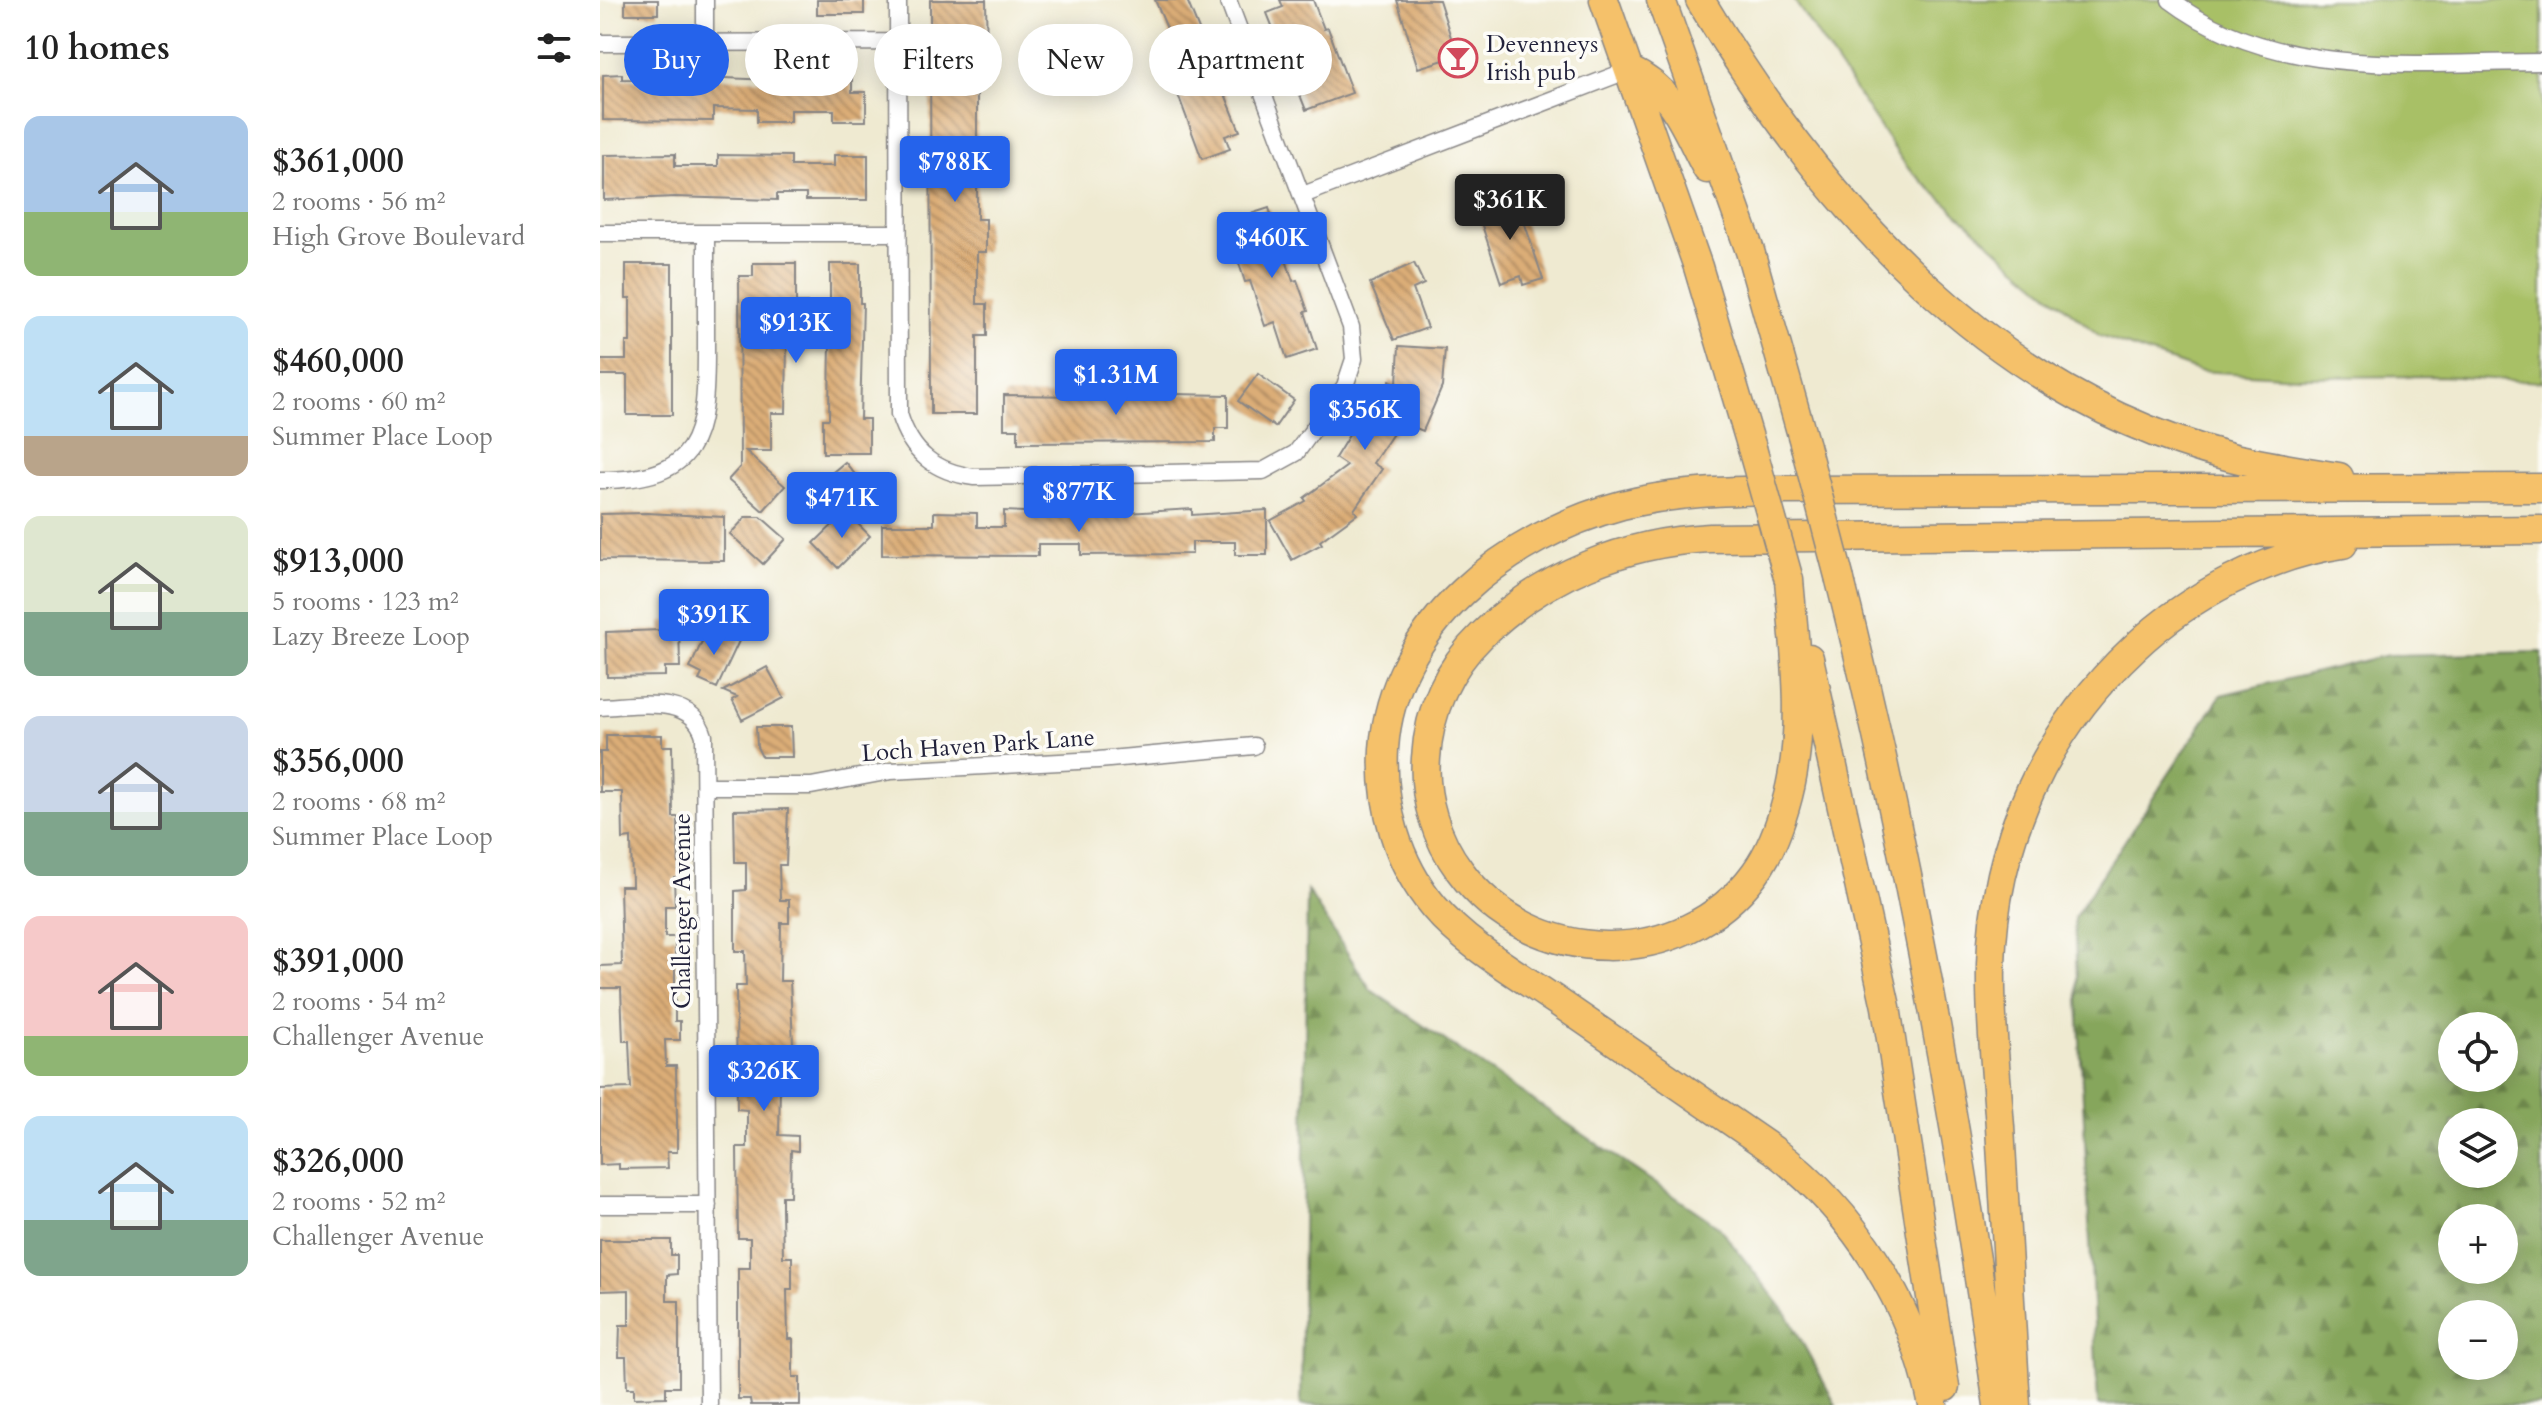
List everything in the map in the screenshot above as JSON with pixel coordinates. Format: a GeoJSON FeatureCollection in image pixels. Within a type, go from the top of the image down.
{"type":"FeatureCollection","features":[{"type":"Feature","properties":{"kind":"highway"},"geometry":{"type":"LineString","coordinates":[[1604,0],[1698,267],[1789,580],[1848,826],[1886,1007],[1948,1405]]}},
{"type":"Feature","properties":{"kind":"highway"},"geometry":{"type":"LineString","coordinates":[[1661,0],[1750,251],[1840,580],[1896,812],[1934,1001],[1998,1405]]}},
{"type":"Feature","properties":{"kind":"highway"},"geometry":{"type":"LineString","coordinates":[[1700,0],[1775,115],[1869,232],[1935,297],[2011,356],[2089,402],[2196,447],[2276,467],[2414,489]]}},
{"type":"Feature","properties":{"kind":"highway"},"geometry":{"type":"LineString","coordinates":[[1629,70],[1655,82],[1675,108],[1750,251]]}},
{"type":"Feature","properties":{"kind":"highway"},"geometry":{"type":"LineString","coordinates":[[1933,1405],[1920,1351],[1893,1290],[1856,1231],[1814,1184],[1773,1150],[1486,953],[1434,907],[1417,884],[1395,839],[1384,776],[1389,716],[1407,664],[1443,613],[1475,582],[1511,556],[1581,519],[1656,498],[1709,491],[1778,490],[2542,488]]}},
{"type":"Feature","properties":{"kind":"highway"},"geometry":{"type":"LineString","coordinates":[[2016,1405],[1992,998],[1993,935],[2011,840],[2023,805],[2052,746],[2095,688],[2148,635],[2207,594],[2237,578],[2268,564],[2332,546],[2487,530]]}},
{"type":"Feature","properties":{"kind":"highway"},"geometry":{"type":"LineString","coordinates":[[1789,580],[1798,700],[1795,761],[1781,822],[1770,848],[1738,893],[1714,913],[1679,932],[1639,945],[1611,948],[1552,939],[1524,927],[1483,898],[1453,862],[1430,804],[1425,764],[1436,704],[1458,663],[1497,620],[1541,589],[1603,559],[1657,543],[1710,538],[2542,530]]}},
{"type":"Feature","properties":{"kind":"street"},"geometry":{"type":"LineString","coordinates":[[705,0],[705,24]]}},
{"type":"Feature","properties":{"kind":"street"},"geometry":{"type":"LineString","coordinates":[[898,0],[898,24]]}},
{"type":"Feature","properties":{"kind":"street"},"geometry":{"type":"LineString","coordinates":[[898,96],[899,414],[911,442],[930,463],[958,475],[974,477],[1251,473],[1275,467],[1296,453],[1345,386],[1354,359],[1351,327],[1228,0]]}},
{"type":"Feature","properties":{"kind":"street"},"geometry":{"type":"LineString","coordinates":[[2170,0],[2220,32],[2281,54],[2342,62],[2542,62]]}},
{"type":"Feature","properties":{"kind":"street"},"geometry":{"type":"LineString","coordinates":[[729,43],[874,42]]}},
{"type":"Feature","properties":{"kind":"street"},"geometry":{"type":"LineString","coordinates":[[600,43],[624,43]]}},
{"type":"Feature","properties":{"kind":"street"},"geometry":{"type":"LineString","coordinates":[[1303,195],[1629,70]]}},
{"type":"Feature","properties":{"kind":"street"},"geometry":{"type":"LineString","coordinates":[[600,233],[898,233]]}},
{"type":"Feature","properties":{"kind":"street"},"geometry":{"type":"LineString","coordinates":[[600,480],[658,474],[687,453],[701,429],[706,402],[706,233]]}},
{"type":"Feature","properties":{"kind":"street","name":"Challenger Avenue"},"geometry":{"type":"LineString","coordinates":[[600,707],[667,706],[692,715],[704,736],[709,1405]]}},
{"type":"Feature","properties":{"kind":"street","name":"Loch Haven Park Lane"},"geometry":{"type":"LineString","coordinates":[[705,786],[811,786],[891,771],[1111,759],[1254,746]]}},
{"type":"Feature","properties":{"kind":"street"},"geometry":{"type":"LineString","coordinates":[[600,1205],[708,1205]]}},
{"type":"Feature","properties":{"kind":"green space"},"geometry":{"type":"Polygon","coordinates":[[[1794,0],[2542,0],[2542,382],[2440,376],[2298,377],[2199,371],[2100,336],[2014,265],[1907,167],[1794,0]]]}},
{"type":"Feature","properties":{"kind":"green space"},"geometry":{"type":"Polygon","coordinates":[[[2542,652],[2542,1405],[2098,1405],[2074,918],[2221,695],[2388,655],[2542,652]]]}},
{"type":"Feature","properties":{"kind":"green space"},"geometry":{"type":"Polygon","coordinates":[[[1307,890],[1371,990],[1718,1226],[1787,1314],[1836,1405],[1301,1405],[1307,890]]]}},
{"type":"Feature","properties":{"kind":"building"},"geometry":{"type":"Polygon","coordinates":[[[625,0],[658,0],[658,14],[625,14],[625,0]]]}},
{"type":"Feature","properties":{"kind":"building"},"geometry":{"type":"Polygon","coordinates":[[[817,0],[864,0],[864,14],[817,14],[817,0]]]}},
{"type":"Feature","properties":{"kind":"building"},"geometry":{"type":"Polygon","coordinates":[[[930,0],[986,0],[986,24],[930,24],[930,0]]]}},
{"type":"Feature","properties":{"kind":"building"},"geometry":{"type":"Polygon","coordinates":[[[1155,0],[1187,0],[1197,24],[1165,24],[1155,0]]]}},
{"type":"Feature","properties":{"kind":"building"},"geometry":{"type":"Polygon","coordinates":[[[1280,0],[1313,0],[1322,24],[1271,24],[1267,13],[1283,7],[1280,0]]]}},
{"type":"Feature","properties":{"kind":"building"},"geometry":{"type":"Polygon","coordinates":[[[1397,0],[1439,0],[1457,56],[1418,68],[1397,0]]]}},
{"type":"Feature","properties":{"kind":"building"},"geometry":{"type":"Polygon","coordinates":[[[1332,39],[1352,93],[1306,110],[1300,96],[1332,96],[1332,39]]]}},
{"type":"Feature","properties":{"kind":"building"},"geometry":{"type":"Polygon","coordinates":[[[622,74],[624,96],[729,96],[729,78],[745,79],[745,96],[858,96],[858,92],[866,92],[866,121],[834,121],[834,110],[790,110],[790,122],[757,122],[757,109],[713,108],[713,121],[603,120],[603,75],[622,74]]]}},
{"type":"Feature","properties":{"kind":"building"},"geometry":{"type":"Polygon","coordinates":[[[930,96],[977,96],[977,219],[986,219],[986,252],[977,252],[977,304],[987,304],[987,336],[977,336],[977,414],[931,414],[930,96]]]}},
{"type":"Feature","properties":{"kind":"building"},"geometry":{"type":"Polygon","coordinates":[[[1179,96],[1226,96],[1240,131],[1225,136],[1230,149],[1202,159],[1179,96]]]}},
{"type":"Feature","properties":{"kind":"building"},"geometry":{"type":"Polygon","coordinates":[[[675,154],[675,166],[718,166],[718,155],[791,156],[791,166],[834,166],[834,155],[868,155],[868,200],[806,200],[806,194],[777,194],[777,200],[675,197],[604,200],[604,155],[675,154]]]}},
{"type":"Feature","properties":{"kind":"building"},"geometry":{"type":"Polygon","coordinates":[[[1516,197],[1543,279],[1523,285],[1521,276],[1501,283],[1477,210],[1516,197]]]}},
{"type":"Feature","properties":{"kind":"building"},"geometry":{"type":"Polygon","coordinates":[[[1269,208],[1293,281],[1297,280],[1308,311],[1305,312],[1317,349],[1287,359],[1275,322],[1265,326],[1250,281],[1245,282],[1226,222],[1269,208]]]}},
{"type":"Feature","properties":{"kind":"building"},"geometry":{"type":"Polygon","coordinates":[[[753,263],[796,263],[796,303],[830,303],[830,264],[860,264],[860,303],[863,303],[860,419],[869,419],[869,453],[823,453],[823,419],[829,419],[830,336],[787,336],[786,413],[771,413],[771,451],[746,451],[785,486],[763,511],[728,480],[740,467],[739,276],[753,276],[753,263]]]}},
{"type":"Feature","properties":{"kind":"building"},"geometry":{"type":"Polygon","coordinates":[[[1414,263],[1424,284],[1413,289],[1427,328],[1394,340],[1370,283],[1414,263]]]}},
{"type":"Feature","properties":{"kind":"building"},"geometry":{"type":"Polygon","coordinates":[[[626,264],[672,264],[672,415],[627,415],[627,375],[600,375],[600,360],[626,360],[626,342],[630,342],[630,298],[626,298],[626,264]]]}},
{"type":"Feature","properties":{"kind":"building"},"geometry":{"type":"Polygon","coordinates":[[[1399,346],[1445,349],[1442,387],[1423,431],[1401,422],[1373,463],[1382,469],[1354,510],[1357,514],[1320,541],[1322,544],[1292,560],[1270,521],[1306,501],[1304,498],[1347,466],[1335,458],[1359,419],[1370,426],[1390,380],[1397,383],[1399,346]]]}},
{"type":"Feature","properties":{"kind":"building"},"geometry":{"type":"Polygon","coordinates":[[[1258,374],[1294,400],[1275,427],[1238,401],[1258,374]]]}},
{"type":"Feature","properties":{"kind":"building"},"geometry":{"type":"Polygon","coordinates":[[[1081,387],[1114,387],[1114,393],[1228,395],[1228,428],[1215,428],[1215,442],[1018,443],[1018,429],[1004,429],[1004,395],[1081,396],[1081,387]]]}},
{"type":"Feature","properties":{"kind":"building"},"geometry":{"type":"Polygon","coordinates":[[[845,462],[858,478],[851,484],[859,494],[836,513],[815,487],[845,462]]]}},
{"type":"Feature","properties":{"kind":"building"},"geometry":{"type":"Polygon","coordinates":[[[1192,509],[1192,515],[1267,510],[1267,555],[1235,555],[1235,542],[1192,542],[1192,554],[1081,555],[1081,544],[1038,544],[1038,556],[882,555],[882,525],[934,525],[934,512],[977,513],[977,527],[1004,527],[1004,511],[1094,515],[1192,509]]]}},
{"type":"Feature","properties":{"kind":"building"},"geometry":{"type":"Polygon","coordinates":[[[846,512],[870,536],[838,568],[814,543],[846,512]]]}},
{"type":"Feature","properties":{"kind":"building"},"geometry":{"type":"Polygon","coordinates":[[[600,514],[724,517],[724,561],[600,560],[600,514]]]}},
{"type":"Feature","properties":{"kind":"building"},"geometry":{"type":"Polygon","coordinates":[[[746,517],[761,517],[786,539],[763,564],[730,534],[746,517]]]}},
{"type":"Feature","properties":{"kind":"building"},"geometry":{"type":"Polygon","coordinates":[[[661,621],[679,621],[680,667],[665,667],[665,676],[607,677],[606,632],[661,630],[661,621]]]}},
{"type":"Feature","properties":{"kind":"building"},"geometry":{"type":"Polygon","coordinates":[[[708,628],[739,641],[717,688],[699,680],[702,674],[690,668],[708,628]]]}},
{"type":"Feature","properties":{"kind":"building"},"geometry":{"type":"Polygon","coordinates":[[[767,667],[784,698],[742,720],[732,700],[737,697],[723,691],[767,667]]]}},
{"type":"Feature","properties":{"kind":"building"},"geometry":{"type":"Polygon","coordinates":[[[756,727],[791,727],[792,757],[762,757],[757,747],[756,727]]]}},
{"type":"Feature","properties":{"kind":"building"},"geometry":{"type":"Polygon","coordinates":[[[606,735],[662,735],[662,746],[672,746],[673,817],[678,817],[679,878],[674,878],[675,906],[665,906],[665,937],[675,937],[675,1021],[680,1021],[680,1040],[665,1040],[666,1066],[676,1066],[677,1152],[667,1152],[668,1168],[619,1169],[619,1164],[600,1165],[600,1089],[631,1088],[629,1041],[623,1041],[621,988],[600,988],[600,966],[622,965],[620,886],[632,886],[631,838],[623,839],[622,792],[600,792],[600,752],[606,752],[606,735]]]}},
{"type":"Feature","properties":{"kind":"building"},"geometry":{"type":"Polygon","coordinates":[[[788,809],[786,865],[779,865],[780,900],[789,900],[789,923],[781,923],[780,981],[790,981],[795,1085],[780,1085],[779,1135],[798,1136],[798,1151],[791,1150],[790,1196],[782,1196],[782,1208],[783,1257],[792,1257],[792,1289],[787,1289],[788,1339],[793,1339],[793,1377],[800,1377],[800,1405],[751,1405],[750,1399],[738,1399],[738,1268],[750,1268],[750,1238],[738,1238],[737,1147],[747,1147],[747,1110],[737,1109],[736,986],[746,986],[745,951],[735,951],[735,891],[746,890],[746,862],[735,862],[734,810],[788,809]]]}},
{"type":"Feature","properties":{"kind":"building"},"geometry":{"type":"Polygon","coordinates":[[[600,1240],[671,1240],[671,1255],[677,1255],[677,1274],[667,1275],[667,1301],[679,1301],[679,1387],[666,1387],[666,1397],[634,1398],[634,1388],[627,1388],[626,1357],[619,1357],[620,1325],[629,1325],[629,1290],[600,1291],[600,1240]]]}},
{"type":"Feature","properties":{"kind":"place","name":"Devenneys Irish pub"},"geometry":{"type":"Point","coordinates":[1458,58]}}]}
